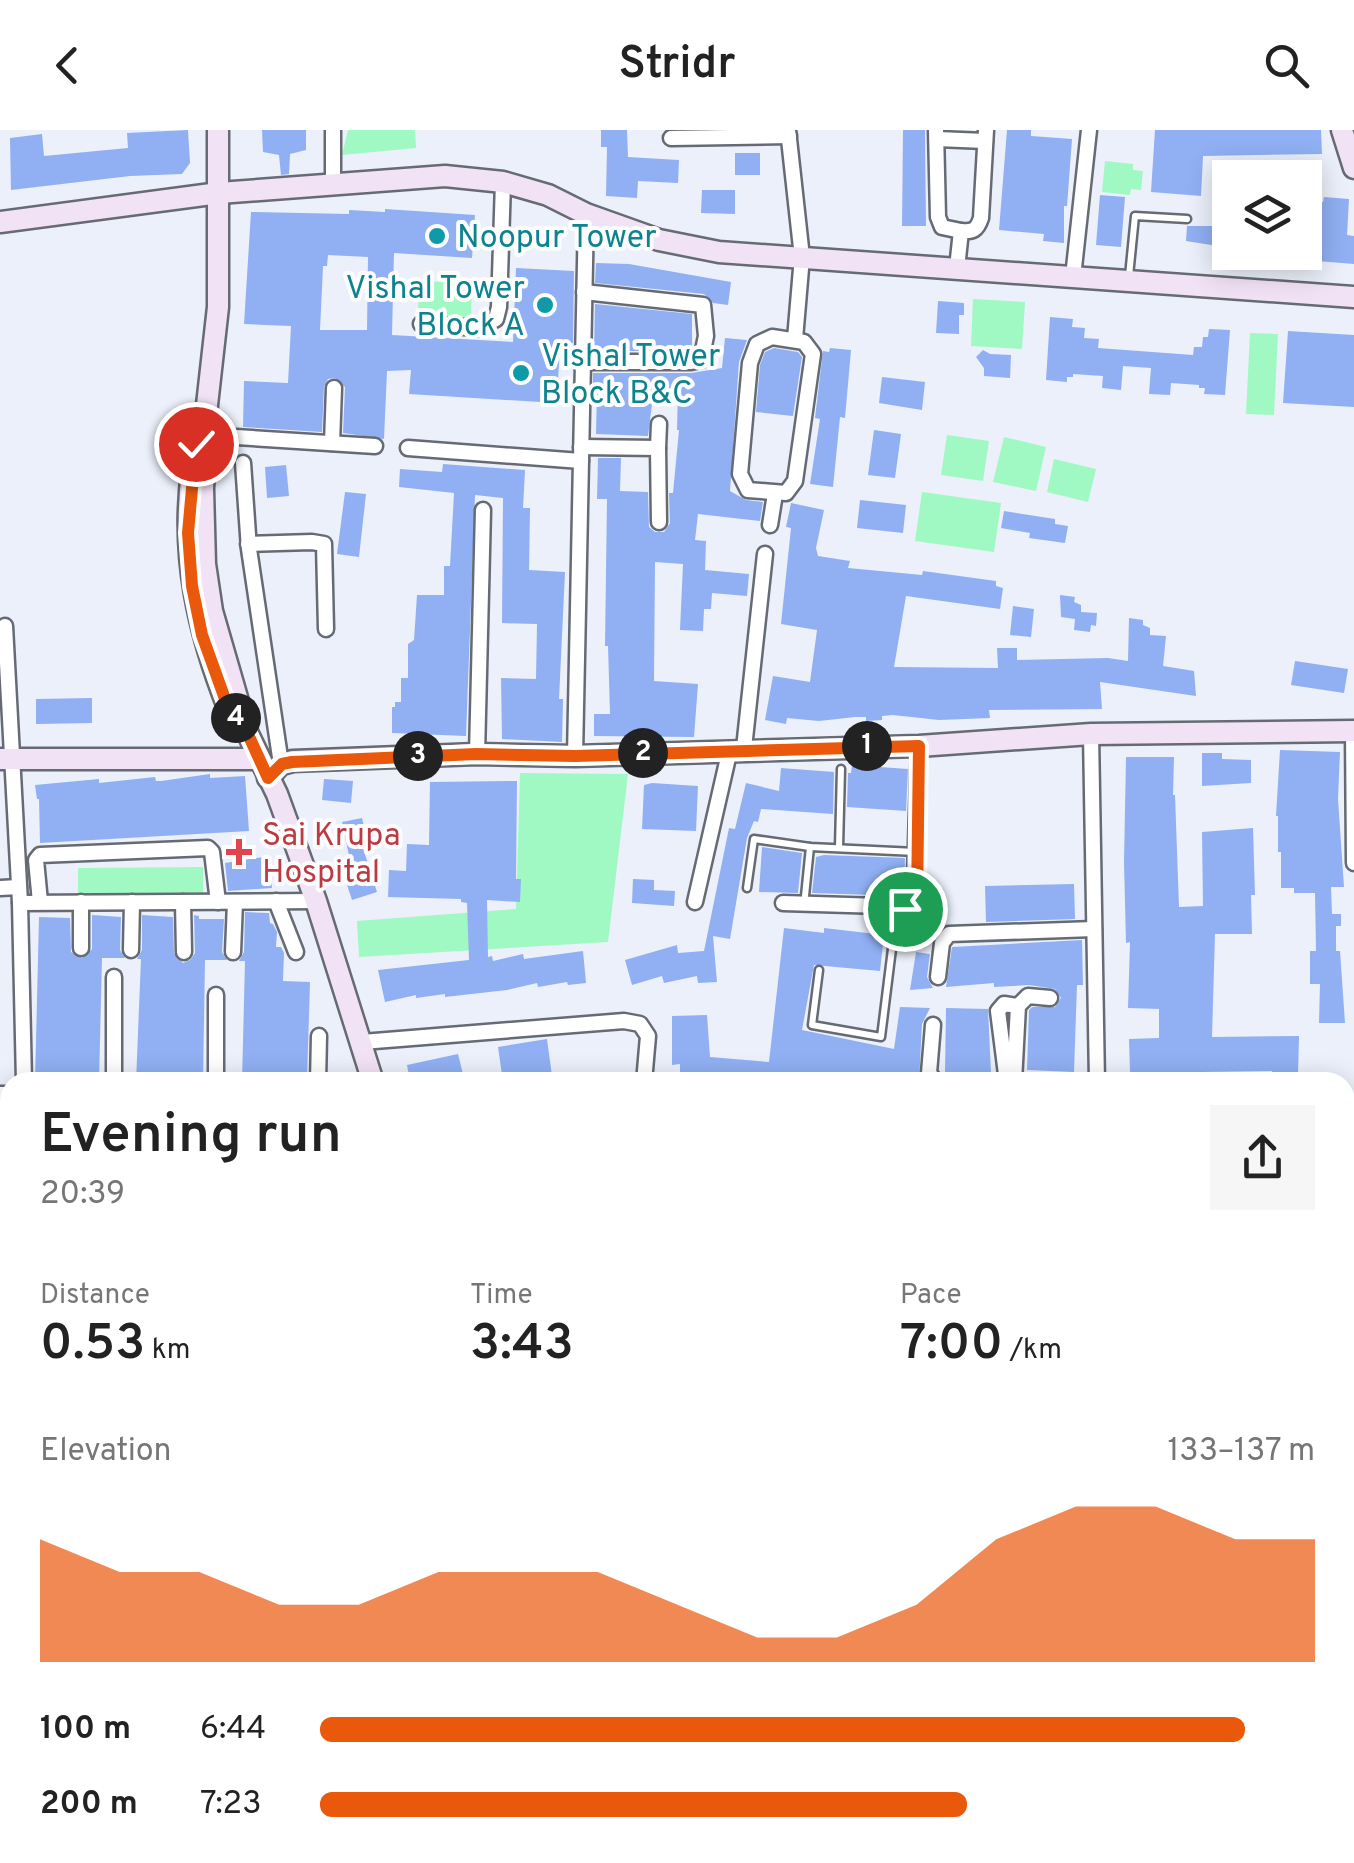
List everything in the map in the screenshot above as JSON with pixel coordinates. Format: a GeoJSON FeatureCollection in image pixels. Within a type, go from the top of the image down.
{"type":"FeatureCollection","features":[{"type":"Feature","properties":{"kind":"street"},"geometry":{"type":"LineString","coordinates":[[218,130],[218,306],[205,435],[196,444],[190,486],[192,586],[202,635],[229,710],[270,767]]}},
{"type":"Feature","properties":{"kind":"street"},"geometry":{"type":"LineString","coordinates":[[333,130],[333,184]]}},
{"type":"Feature","properties":{"kind":"street"},"geometry":{"type":"LineString","coordinates":[[1073,277],[1089,130]]}},
{"type":"Feature","properties":{"kind":"street"},"geometry":{"type":"LineString","coordinates":[[1342,130],[1354,168]]}},
{"type":"Feature","properties":{"kind":"street"},"geometry":{"type":"LineString","coordinates":[[671,138],[788,133],[802,257],[794,339]]}},
{"type":"Feature","properties":{"kind":"street"},"geometry":{"type":"LineString","coordinates":[[936,134],[985,135],[978,228],[961,232],[942,227],[938,216],[936,134]]}},
{"type":"Feature","properties":{"kind":"street"},"geometry":{"type":"LineString","coordinates":[[0,222],[219,193],[445,176],[503,182],[548,195],[586,214],[674,244],[719,252],[1354,297]]}},
{"type":"Feature","properties":{"kind":"street"},"geometry":{"type":"LineString","coordinates":[[420,324],[479,328],[496,319],[503,182]]}},
{"type":"Feature","properties":{"kind":"street"},"geometry":{"type":"LineString","coordinates":[[575,756],[586,214]]}},
{"type":"Feature","properties":{"kind":"street"},"geometry":{"type":"LineString","coordinates":[[957,268],[961,232]]}},
{"type":"Feature","properties":{"kind":"street"},"geometry":{"type":"LineString","coordinates":[[583,362],[692,362],[700,360],[706,336],[704,305],[584,292]]}},
{"type":"Feature","properties":{"kind":"street"},"geometry":{"type":"LineString","coordinates":[[772,337],[794,339],[804,342],[813,354],[795,481],[786,493],[748,490],[740,474],[750,364],[757,344],[772,337]]}},
{"type":"Feature","properties":{"kind":"street"},"geometry":{"type":"LineString","coordinates":[[332,442],[334,388]]}},
{"type":"Feature","properties":{"kind":"street"},"geometry":{"type":"LineString","coordinates":[[659,424],[659,522]]}},
{"type":"Feature","properties":{"kind":"street"},"geometry":{"type":"LineString","coordinates":[[205,435],[375,446]]}},
{"type":"Feature","properties":{"kind":"street"},"geometry":{"type":"LineString","coordinates":[[408,448],[581,454],[658,448]]}},
{"type":"Feature","properties":{"kind":"street"},"geometry":{"type":"LineString","coordinates":[[243,463],[270,767],[370,1072]]}},
{"type":"Feature","properties":{"kind":"street"},"geometry":{"type":"LineString","coordinates":[[770,525],[775,494]]}},
{"type":"Feature","properties":{"kind":"street"},"geometry":{"type":"LineString","coordinates":[[476,754],[483,510]]}},
{"type":"Feature","properties":{"kind":"street"},"geometry":{"type":"LineString","coordinates":[[248,544],[324,544],[326,629]]}},
{"type":"Feature","properties":{"kind":"street"},"geometry":{"type":"LineString","coordinates":[[696,902],[737,749],[765,554]]}},
{"type":"Feature","properties":{"kind":"street"},"geometry":{"type":"LineString","coordinates":[[5,626],[6,758],[20,895],[24,1072]]}},
{"type":"Feature","properties":{"kind":"street"},"geometry":{"type":"LineString","coordinates":[[6,758],[270,767],[476,754],[575,756],[919,746],[1091,734],[1353,731],[1354,863]]}},
{"type":"Feature","properties":{"kind":"street"},"geometry":{"type":"LineString","coordinates":[[1091,734],[1096,1072]]}},
{"type":"Feature","properties":{"kind":"street"},"geometry":{"type":"LineString","coordinates":[[783,903],[910,909],[917,903],[919,746]]}},
{"type":"Feature","properties":{"kind":"street"},"geometry":{"type":"LineString","coordinates":[[40,902],[36,860],[40,855],[208,848],[212,852],[218,902]]}},
{"type":"Feature","properties":{"kind":"street"},"geometry":{"type":"LineString","coordinates":[[0,888],[40,902],[316,901]]}},
{"type":"Feature","properties":{"kind":"street"},"geometry":{"type":"LineString","coordinates":[[276,901],[296,952]]}},
{"type":"Feature","properties":{"kind":"street"},"geometry":{"type":"LineString","coordinates":[[80,902],[82,948]]}},
{"type":"Feature","properties":{"kind":"street"},"geometry":{"type":"LineString","coordinates":[[132,902],[132,950]]}},
{"type":"Feature","properties":{"kind":"street"},"geometry":{"type":"LineString","coordinates":[[184,902],[184,952]]}},
{"type":"Feature","properties":{"kind":"street"},"geometry":{"type":"LineString","coordinates":[[233,952],[234,902]]}},
{"type":"Feature","properties":{"kind":"street"},"geometry":{"type":"LineString","coordinates":[[938,978],[942,943],[950,934],[1094,929]]}},
{"type":"Feature","properties":{"kind":"street"},"geometry":{"type":"LineString","coordinates":[[114,977],[114,1072]]}},
{"type":"Feature","properties":{"kind":"street"},"geometry":{"type":"LineString","coordinates":[[216,995],[216,1072]]}},
{"type":"Feature","properties":{"kind":"street"},"geometry":{"type":"LineString","coordinates":[[1012,1072],[1018,1006],[1028,996],[1050,998]]}},
{"type":"Feature","properties":{"kind":"street"},"geometry":{"type":"LineString","coordinates":[[362,1042],[624,1021],[640,1024],[648,1036],[645,1072]]}},
{"type":"Feature","properties":{"kind":"street"},"geometry":{"type":"LineString","coordinates":[[929,1072],[933,1025]]}},
{"type":"Feature","properties":{"kind":"street"},"geometry":{"type":"LineString","coordinates":[[318,1072],[319,1036]]}},
{"type":"Feature","properties":{"kind":"lane"},"geometry":{"type":"LineString","coordinates":[[1128,282],[1136,216],[1186,219]]}},
{"type":"Feature","properties":{"kind":"lane"},"geometry":{"type":"LineString","coordinates":[[839,847],[842,769]]}},
{"type":"Feature","properties":{"kind":"lane"},"geometry":{"type":"LineString","coordinates":[[746,888],[754,839],[810,847],[917,852]]}},
{"type":"Feature","properties":{"kind":"lane"},"geometry":{"type":"LineString","coordinates":[[806,896],[810,847]]}},
{"type":"Feature","properties":{"kind":"lane"},"geometry":{"type":"LineString","coordinates":[[819,970],[812,1025],[881,1038],[898,909]]}},
{"type":"Feature","properties":{"kind":"green space"},"geometry":{"type":"Polygon","coordinates":[[[348,130],[415,130],[416,148],[342,155],[348,130]]]}},
{"type":"Feature","properties":{"kind":"green space"},"geometry":{"type":"Polygon","coordinates":[[[1105,161],[1133,164],[1133,170],[1143,171],[1141,190],[1131,189],[1130,195],[1102,192],[1105,161]]]}},
{"type":"Feature","properties":{"kind":"green space"},"geometry":{"type":"Polygon","coordinates":[[[419,281],[472,283],[471,317],[418,316],[419,281]]]}},
{"type":"Feature","properties":{"kind":"green space"},"geometry":{"type":"Polygon","coordinates":[[[973,299],[1025,302],[1022,349],[971,346],[973,299]]]}},
{"type":"Feature","properties":{"kind":"green space"},"geometry":{"type":"Polygon","coordinates":[[[1250,333],[1278,334],[1274,415],[1246,414],[1250,333]]]}},
{"type":"Feature","properties":{"kind":"green space"},"geometry":{"type":"Polygon","coordinates":[[[947,435],[989,441],[983,481],[941,475],[947,435]]]}},
{"type":"Feature","properties":{"kind":"green space"},"geometry":{"type":"Polygon","coordinates":[[[1004,437],[1046,447],[1036,491],[993,482],[1004,437]]]}},
{"type":"Feature","properties":{"kind":"green space"},"geometry":{"type":"Polygon","coordinates":[[[1054,459],[1096,469],[1088,502],[1047,492],[1054,459]]]}},
{"type":"Feature","properties":{"kind":"green space"},"geometry":{"type":"Polygon","coordinates":[[[922,492],[1001,503],[994,552],[915,541],[922,492]]]}},
{"type":"Feature","properties":{"kind":"green space"},"geometry":{"type":"Polygon","coordinates":[[[520,773],[628,774],[608,942],[359,957],[357,921],[516,909],[520,773]]]}},
{"type":"Feature","properties":{"kind":"green space"},"geometry":{"type":"Polygon","coordinates":[[[203,867],[203,896],[78,897],[78,868],[203,867]]]}},
{"type":"Feature","properties":{"kind":"building"},"geometry":{"type":"Polygon","coordinates":[[[188,130],[190,163],[182,174],[11,190],[10,138],[42,134],[44,156],[128,148],[127,133],[188,130]]]}},
{"type":"Feature","properties":{"kind":"building"},"geometry":{"type":"Polygon","coordinates":[[[262,130],[306,130],[306,150],[290,154],[289,174],[281,175],[279,155],[263,152],[262,130]]]}},
{"type":"Feature","properties":{"kind":"building"},"geometry":{"type":"Polygon","coordinates":[[[601,130],[627,130],[628,157],[679,160],[678,183],[638,181],[637,198],[606,196],[607,147],[601,147],[601,130]]]}},
{"type":"Feature","properties":{"kind":"building"},"geometry":{"type":"Polygon","coordinates":[[[903,130],[925,130],[926,226],[902,226],[903,130]]]}},
{"type":"Feature","properties":{"kind":"building"},"geometry":{"type":"Polygon","coordinates":[[[1007,130],[1031,130],[1031,136],[1072,139],[1064,243],[1043,241],[1044,234],[999,230],[1007,130]]]}},
{"type":"Feature","properties":{"kind":"building"},"geometry":{"type":"Polygon","coordinates":[[[1155,130],[1321,130],[1322,154],[1203,156],[1201,196],[1151,192],[1155,130]]]}},
{"type":"Feature","properties":{"kind":"building"},"geometry":{"type":"Polygon","coordinates":[[[735,153],[760,153],[760,175],[735,175],[735,153]]]}},
{"type":"Feature","properties":{"kind":"building"},"geometry":{"type":"Polygon","coordinates":[[[702,190],[735,190],[735,214],[701,213],[702,190]]]}},
{"type":"Feature","properties":{"kind":"building"},"geometry":{"type":"Polygon","coordinates":[[[1100,195],[1125,197],[1121,247],[1096,245],[1100,195]]]}},
{"type":"Feature","properties":{"kind":"building"},"geometry":{"type":"Polygon","coordinates":[[[1324,197],[1349,199],[1347,235],[1354,236],[1354,264],[1322,261],[1324,197]]]}},
{"type":"Feature","properties":{"kind":"building"},"geometry":{"type":"Polygon","coordinates":[[[251,212],[475,215],[472,258],[394,253],[392,335],[513,342],[516,268],[574,271],[573,343],[560,342],[557,403],[409,394],[411,370],[387,371],[384,439],[343,433],[345,387],[335,378],[328,379],[324,387],[322,432],[243,427],[244,381],[288,383],[291,326],[244,324],[251,212]],[[328,255],[327,266],[323,266],[320,330],[367,330],[368,257],[328,255]]]}},
{"type":"Feature","properties":{"kind":"building"},"geometry":{"type":"Polygon","coordinates":[[[1187,226],[1212,226],[1212,245],[1186,241],[1187,226]]]}},
{"type":"Feature","properties":{"kind":"building"},"geometry":{"type":"Polygon","coordinates":[[[596,263],[629,264],[731,282],[728,305],[713,303],[704,294],[595,283],[596,263]]]}},
{"type":"Feature","properties":{"kind":"building"},"geometry":{"type":"Polygon","coordinates":[[[938,301],[964,303],[964,315],[959,315],[959,334],[936,333],[938,301]]]}},
{"type":"Feature","properties":{"kind":"building"},"geometry":{"type":"Polygon","coordinates":[[[595,304],[692,314],[692,351],[594,351],[595,304]]]}},
{"type":"Feature","properties":{"kind":"building"},"geometry":{"type":"Polygon","coordinates":[[[1050,317],[1073,319],[1072,327],[1085,328],[1084,338],[1099,339],[1098,348],[1193,355],[1194,347],[1202,347],[1209,329],[1230,330],[1225,395],[1204,394],[1205,388],[1199,385],[1171,383],[1170,395],[1149,394],[1151,368],[1123,366],[1121,390],[1102,388],[1103,376],[1073,374],[1067,382],[1046,380],[1050,317]]]}},
{"type":"Feature","properties":{"kind":"building"},"geometry":{"type":"Polygon","coordinates":[[[1288,331],[1354,335],[1354,407],[1283,403],[1288,331]]]}},
{"type":"Feature","properties":{"kind":"building"},"geometry":{"type":"Polygon","coordinates":[[[725,338],[747,340],[739,362],[730,491],[746,500],[763,502],[760,521],[698,514],[695,540],[706,541],[705,570],[749,574],[747,596],[712,593],[711,609],[704,609],[703,631],[680,630],[683,564],[655,562],[654,681],[698,684],[694,737],[594,736],[594,714],[610,714],[605,646],[607,499],[597,499],[598,458],[621,458],[620,491],[648,492],[649,527],[664,532],[670,523],[669,493],[673,493],[679,430],[678,389],[654,388],[648,436],[596,434],[597,388],[593,388],[593,373],[691,373],[722,368],[725,338]]]}},
{"type":"Feature","properties":{"kind":"building"},"geometry":{"type":"Polygon","coordinates":[[[774,348],[798,352],[802,357],[793,416],[756,412],[760,365],[765,352],[774,348]]]}},
{"type":"Feature","properties":{"kind":"building"},"geometry":{"type":"Polygon","coordinates":[[[830,348],[851,350],[833,487],[810,484],[820,419],[815,418],[823,351],[829,352],[830,348]]]}},
{"type":"Feature","properties":{"kind":"building"},"geometry":{"type":"Polygon","coordinates":[[[983,350],[1011,355],[1010,378],[984,376],[984,368],[976,357],[983,350]]]}},
{"type":"Feature","properties":{"kind":"building"},"geometry":{"type":"Polygon","coordinates":[[[882,377],[925,382],[922,410],[879,403],[882,377]]]}},
{"type":"Feature","properties":{"kind":"building"},"geometry":{"type":"Polygon","coordinates":[[[874,430],[901,434],[895,478],[868,475],[874,430]]]}},
{"type":"Feature","properties":{"kind":"building"},"geometry":{"type":"Polygon","coordinates":[[[443,464],[525,470],[523,508],[530,508],[529,570],[565,572],[559,699],[563,699],[562,742],[502,739],[501,678],[536,679],[537,624],[502,623],[503,498],[475,495],[466,736],[392,733],[392,707],[401,702],[401,678],[408,678],[408,644],[414,640],[417,595],[444,595],[444,566],[450,566],[454,493],[399,487],[400,469],[442,472],[443,464]]]}},
{"type":"Feature","properties":{"kind":"building"},"geometry":{"type":"Polygon","coordinates":[[[286,465],[289,496],[267,498],[265,467],[286,465]]]}},
{"type":"Feature","properties":{"kind":"building"},"geometry":{"type":"Polygon","coordinates":[[[345,492],[366,494],[359,557],[337,554],[345,492]]]}},
{"type":"Feature","properties":{"kind":"building"},"geometry":{"type":"Polygon","coordinates":[[[860,500],[906,505],[903,533],[857,528],[860,500]]]}},
{"type":"Feature","properties":{"kind":"building"},"geometry":{"type":"Polygon","coordinates":[[[791,503],[824,510],[816,548],[818,556],[850,561],[848,568],[922,575],[923,571],[996,581],[996,586],[1003,588],[1000,609],[906,596],[894,667],[998,668],[997,648],[1017,648],[1017,660],[1128,661],[1129,618],[1143,620],[1150,635],[1166,636],[1163,666],[1194,671],[1196,696],[1100,682],[1102,709],[989,710],[990,718],[939,720],[893,715],[866,721],[866,717],[819,721],[787,718],[786,724],[765,720],[773,676],[810,682],[817,630],[781,624],[791,528],[786,527],[791,503]]]}},
{"type":"Feature","properties":{"kind":"building"},"geometry":{"type":"Polygon","coordinates":[[[1004,511],[1055,519],[1055,524],[1068,526],[1065,543],[1029,538],[1030,533],[1001,528],[1004,511]]]}},
{"type":"Feature","properties":{"kind":"building"},"geometry":{"type":"Polygon","coordinates":[[[1060,595],[1075,597],[1081,612],[1097,613],[1096,626],[1091,625],[1090,632],[1074,630],[1075,619],[1061,617],[1060,595]]]}},
{"type":"Feature","properties":{"kind":"building"},"geometry":{"type":"Polygon","coordinates":[[[1013,606],[1034,609],[1031,637],[1010,635],[1013,606]]]}},
{"type":"Feature","properties":{"kind":"building"},"geometry":{"type":"Polygon","coordinates":[[[1295,661],[1348,669],[1344,693],[1291,685],[1295,661]]]}},
{"type":"Feature","properties":{"kind":"building"},"geometry":{"type":"Polygon","coordinates":[[[92,698],[92,723],[36,724],[36,699],[92,698]]]}},
{"type":"Feature","properties":{"kind":"building"},"geometry":{"type":"Polygon","coordinates":[[[1280,750],[1340,752],[1338,799],[1344,887],[1331,887],[1332,914],[1341,914],[1341,926],[1336,926],[1336,951],[1340,951],[1345,1023],[1319,1023],[1320,984],[1310,984],[1310,951],[1316,951],[1315,893],[1294,893],[1294,888],[1281,888],[1276,816],[1280,750]]]}},
{"type":"Feature","properties":{"kind":"building"},"geometry":{"type":"Polygon","coordinates":[[[1202,753],[1222,753],[1222,759],[1251,760],[1251,783],[1202,786],[1202,753]]]}},
{"type":"Feature","properties":{"kind":"building"},"geometry":{"type":"Polygon","coordinates":[[[1126,757],[1174,757],[1179,907],[1203,906],[1202,832],[1253,828],[1252,934],[1215,934],[1212,1037],[1299,1036],[1298,1072],[1130,1072],[1129,1039],[1159,1038],[1159,1009],[1128,1008],[1130,942],[1126,943],[1126,757]]]}},
{"type":"Feature","properties":{"kind":"building"},"geometry":{"type":"Polygon","coordinates":[[[852,765],[908,769],[906,811],[847,807],[848,773],[852,765]]]}},
{"type":"Feature","properties":{"kind":"building"},"geometry":{"type":"Polygon","coordinates":[[[781,768],[834,772],[833,814],[761,809],[747,838],[730,939],[713,936],[717,982],[698,983],[697,976],[664,983],[662,976],[632,985],[625,960],[677,945],[678,953],[704,951],[729,828],[735,829],[746,783],[779,791],[781,768]]]}},
{"type":"Feature","properties":{"kind":"building"},"geometry":{"type":"Polygon","coordinates":[[[210,774],[210,778],[245,776],[249,831],[40,843],[35,785],[155,777],[161,781],[210,774]]]}},
{"type":"Feature","properties":{"kind":"building"},"geometry":{"type":"Polygon","coordinates":[[[324,779],[353,781],[351,803],[322,800],[324,779]]]}},
{"type":"Feature","properties":{"kind":"building"},"geometry":{"type":"Polygon","coordinates":[[[517,781],[516,879],[521,879],[520,902],[487,900],[488,957],[492,956],[493,961],[523,954],[524,959],[583,951],[586,983],[538,987],[537,983],[507,990],[445,997],[416,995],[385,1002],[378,970],[469,960],[467,903],[461,899],[388,897],[389,870],[406,871],[407,844],[429,845],[430,782],[517,781]]]}},
{"type":"Feature","properties":{"kind":"building"},"geometry":{"type":"Polygon","coordinates":[[[644,785],[698,786],[696,831],[642,829],[644,785]]]}},
{"type":"Feature","properties":{"kind":"building"},"geometry":{"type":"Polygon","coordinates":[[[362,818],[368,843],[362,845],[377,892],[352,900],[344,876],[351,874],[351,865],[342,822],[362,818]]]}},
{"type":"Feature","properties":{"kind":"building"},"geometry":{"type":"Polygon","coordinates":[[[762,847],[802,853],[798,893],[759,892],[762,847]]]}},
{"type":"Feature","properties":{"kind":"building"},"geometry":{"type":"Polygon","coordinates":[[[269,856],[272,888],[228,891],[225,863],[269,856]]]}},
{"type":"Feature","properties":{"kind":"building"},"geometry":{"type":"Polygon","coordinates":[[[816,857],[905,858],[904,896],[812,893],[816,857]]]}},
{"type":"Feature","properties":{"kind":"building"},"geometry":{"type":"Polygon","coordinates":[[[633,879],[654,880],[654,890],[675,891],[674,906],[632,903],[633,879]]]}},
{"type":"Feature","properties":{"kind":"building"},"geometry":{"type":"Polygon","coordinates":[[[1074,884],[1075,919],[986,922],[985,886],[1074,884]]]}},
{"type":"Feature","properties":{"kind":"building"},"geometry":{"type":"Polygon","coordinates":[[[245,912],[269,913],[277,932],[276,947],[284,953],[283,981],[310,982],[307,1072],[242,1072],[245,961],[239,961],[244,952],[245,912]]]}},
{"type":"Feature","properties":{"kind":"building"},"geometry":{"type":"Polygon","coordinates":[[[92,915],[121,917],[120,950],[125,958],[102,958],[99,1072],[35,1072],[39,917],[70,918],[71,952],[82,958],[92,949],[92,915]]]}},
{"type":"Feature","properties":{"kind":"building"},"geometry":{"type":"Polygon","coordinates":[[[142,915],[173,917],[174,953],[183,963],[195,953],[194,915],[199,919],[224,919],[222,952],[227,960],[205,960],[203,1072],[136,1072],[141,959],[137,959],[142,950],[142,915]]]}},
{"type":"Feature","properties":{"kind":"building"},"geometry":{"type":"Polygon","coordinates":[[[784,928],[884,935],[880,971],[814,965],[802,1030],[894,1049],[900,1007],[930,1008],[922,1024],[920,1072],[680,1072],[680,1064],[672,1065],[672,1016],[707,1015],[710,1057],[769,1062],[784,928]]]}},
{"type":"Feature","properties":{"kind":"building"},"geometry":{"type":"Polygon","coordinates":[[[1082,940],[1083,985],[1077,985],[1074,1072],[1027,1070],[1029,1010],[1055,1007],[1061,998],[1055,989],[1029,985],[994,987],[994,983],[946,987],[952,947],[1082,940]]]}},
{"type":"Feature","properties":{"kind":"building"},"geometry":{"type":"Polygon","coordinates":[[[916,952],[930,954],[927,977],[933,988],[910,990],[916,952]]]}},
{"type":"Feature","properties":{"kind":"building"},"geometry":{"type":"Polygon","coordinates":[[[946,1008],[988,1009],[991,1072],[945,1072],[946,1008]]]}},
{"type":"Feature","properties":{"kind":"building"},"geometry":{"type":"Polygon","coordinates":[[[547,1039],[551,1072],[502,1072],[498,1047],[547,1039]]]}},
{"type":"Feature","properties":{"kind":"building"},"geometry":{"type":"Polygon","coordinates":[[[458,1054],[462,1072],[408,1072],[407,1065],[458,1054]]]}},
{"type":"Feature","properties":{"kind":"place","name":"Noopur Tower"},"geometry":{"type":"Point","coordinates":[437,236]}},
{"type":"Feature","properties":{"kind":"place","name":"Vishal Tower Block A"},"geometry":{"type":"Point","coordinates":[545,305]}},
{"type":"Feature","properties":{"kind":"place","name":"Vishal Tower Block B&C"},"geometry":{"type":"Point","coordinates":[521,373]}},
{"type":"Feature","properties":{"kind":"place","name":"Sai Krupa Hospital"},"geometry":{"type":"Point","coordinates":[239,852]}},
{"type":"Feature","properties":{"kind":"route"},"geometry":{"type":"LineString","coordinates":[[196,444],[188,533],[192,586],[202,635],[229,710],[247,732],[268,778],[282,764],[292,762],[476,754],[575,756],[744,748],[919,746],[917,903],[905,909]]}}]}
